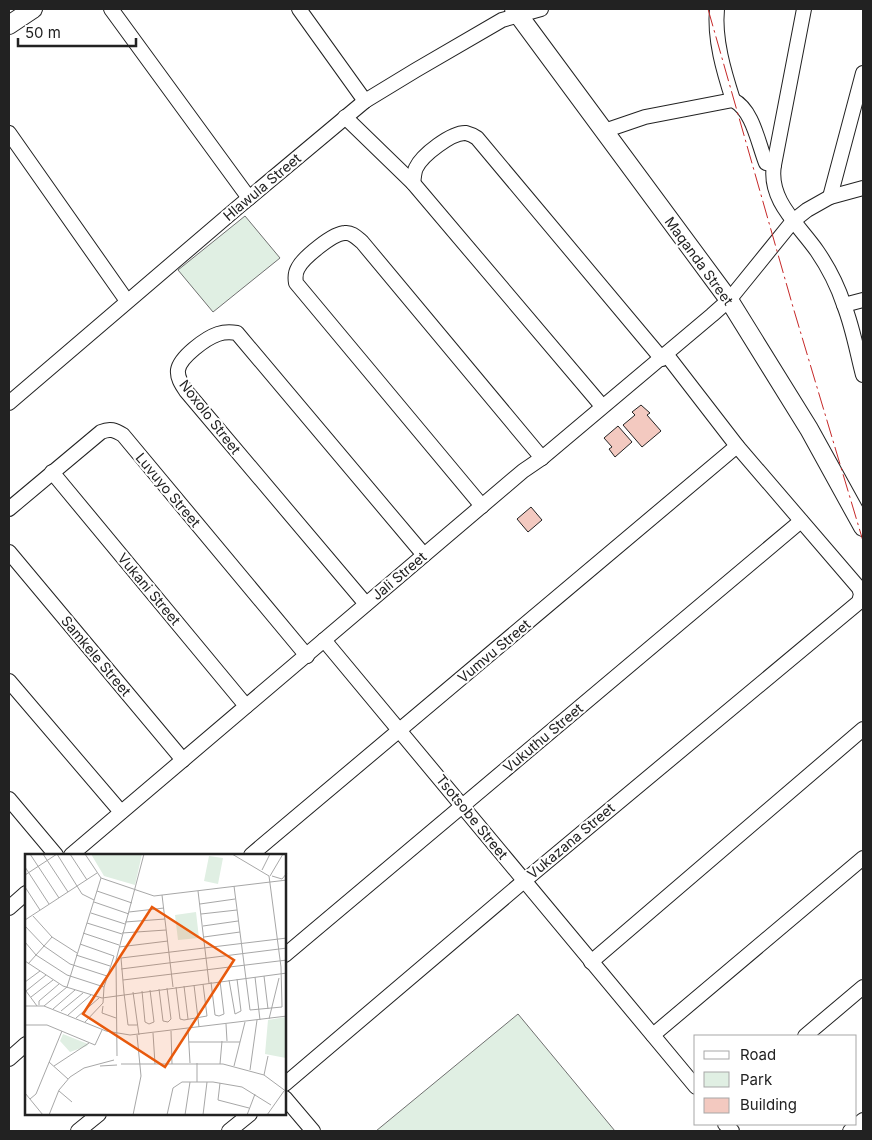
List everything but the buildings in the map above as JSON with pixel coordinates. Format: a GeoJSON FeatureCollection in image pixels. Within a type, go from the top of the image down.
{"type":"FeatureCollection","features":[{"type":"Feature","properties":{"kind":"street"},"geometry":{"type":"LineString","coordinates":[[9,25],[33,9]]}},
{"type":"Feature","properties":{"kind":"street"},"geometry":{"type":"LineString","coordinates":[[111,9],[249,198]]}},
{"type":"Feature","properties":{"kind":"street"},"geometry":{"type":"LineString","coordinates":[[299,9],[365,102]]}},
{"type":"Feature","properties":{"kind":"street","name":"Hlawula Street"},"geometry":{"type":"LineString","coordinates":[[9,402],[126,301],[365,102],[516,12],[541,9]]}},
{"type":"Feature","properties":{"kind":"street"},"geometry":{"type":"LineString","coordinates":[[718,9],[716,30],[733,100]]}},
{"type":"Feature","properties":{"kind":"street"},"geometry":{"type":"LineString","coordinates":[[804,9],[774,165],[773,184],[775,191],[793,221],[816,250],[826,267],[844,305],[863,376]]}},
{"type":"Feature","properties":{"kind":"street","name":"Maqanda Street"},"geometry":{"type":"LineString","coordinates":[[516,12],[729,300],[809,429],[863,527]]}},
{"type":"Feature","properties":{"kind":"street"},"geometry":{"type":"LineString","coordinates":[[830,197],[863,73]]}},
{"type":"Feature","properties":{"kind":"street"},"geometry":{"type":"LineString","coordinates":[[604,131],[646,117],[733,100],[741,104],[747,112],[766,163],[774,165]]}},
{"type":"Feature","properties":{"kind":"street"},"geometry":{"type":"LineString","coordinates":[[345,117],[414,183],[602,406]]}},
{"type":"Feature","properties":{"kind":"street"},"geometry":{"type":"LineString","coordinates":[[9,133],[126,301]]}},
{"type":"Feature","properties":{"kind":"street"},"geometry":{"type":"LineString","coordinates":[[414,183],[416,168],[438,146],[454,135],[461,133],[468,133],[477,138],[664,356],[801,521]]}},
{"type":"Feature","properties":{"kind":"street","name":"Jali Street"},"geometry":{"type":"LineString","coordinates":[[76,853],[121,812],[523,471],[542,458],[729,300],[793,221],[807,210],[830,197],[863,188]]}},
{"type":"Feature","properties":{"kind":"street"},"geometry":{"type":"LineString","coordinates":[[482,506],[296,283],[295,275],[301,264],[326,242],[344,232],[350,233],[362,242],[542,458]]}},
{"type":"Feature","properties":{"kind":"street"},"geometry":{"type":"LineString","coordinates":[[844,305],[863,300]]}},
{"type":"Feature","properties":{"kind":"street","name":"Noxolo Street"},"geometry":{"type":"LineString","coordinates":[[366,604],[186,392],[180,382],[178,369],[184,359],[195,348],[219,333],[237,333],[424,555]]}},
{"type":"Feature","properties":{"kind":"street","name":"Luvuyo Street"},"geometry":{"type":"LineString","coordinates":[[9,509],[100,432],[111,429],[123,435],[306,656]]}},
{"type":"Feature","properties":{"kind":"street","name":"Vumvu Street"},"geometry":{"type":"LineString","coordinates":[[252,854],[737,446]]}},
{"type":"Feature","properties":{"kind":"street","name":"Vukani Street"},"geometry":{"type":"LineString","coordinates":[[52,472],[246,706]]}},
{"type":"Feature","properties":{"kind":"street","name":"Vukazana Street"},"geometry":{"type":"LineString","coordinates":[[286,1083],[524,880],[859,602],[861,594],[859,588],[801,521]]}},
{"type":"Feature","properties":{"kind":"street","name":"Vukuthu Street"},"geometry":{"type":"LineString","coordinates":[[286,955],[801,521]]}},
{"type":"Feature","properties":{"kind":"street","name":"Samkele Street"},"geometry":{"type":"LineString","coordinates":[[9,552],[183,760]]}},
{"type":"Feature","properties":{"kind":"street","name":"Tsotsobe Street"},"geometry":{"type":"LineString","coordinates":[[324,640],[694,1085]]}},
{"type":"Feature","properties":{"kind":"street"},"geometry":{"type":"LineString","coordinates":[[9,681],[121,812]]}},
{"type":"Feature","properties":{"kind":"street"},"geometry":{"type":"LineString","coordinates":[[591,962],[863,729]]}},
{"type":"Feature","properties":{"kind":"street"},"geometry":{"type":"LineString","coordinates":[[9,799],[55,854]]}},
{"type":"Feature","properties":{"kind":"street"},"geometry":{"type":"LineString","coordinates":[[653,1035],[863,858]]}},
{"type":"Feature","properties":{"kind":"street"},"geometry":{"type":"LineString","coordinates":[[9,908],[25,894]]}},
{"type":"Feature","properties":{"kind":"street"},"geometry":{"type":"LineString","coordinates":[[806,1035],[863,987]]}},
{"type":"Feature","properties":{"kind":"street"},"geometry":{"type":"LineString","coordinates":[[9,1059],[25,1045]]}},
{"type":"Feature","properties":{"kind":"street"},"geometry":{"type":"LineString","coordinates":[[286,1099],[313,1131]]}},
{"type":"Feature","properties":{"kind":"street"},"geometry":{"type":"LineString","coordinates":[[78,1131],[98,1115]]}},
{"type":"Feature","properties":{"kind":"street"},"geometry":{"type":"LineString","coordinates":[[229,1131],[249,1115]]}},
{"type":"Feature","properties":{"kind":"street"},"geometry":{"type":"LineString","coordinates":[[850,1131],[863,1120]]}},
{"type":"Feature","properties":{"kind":"green space"},"geometry":{"type":"Polygon","coordinates":[[[245,216],[280,258],[213,312],[178,270],[245,216]]]}},
{"type":"Feature","properties":{"kind":"green space"},"geometry":{"type":"Polygon","coordinates":[[[518,1014],[615,1131],[376,1131],[518,1014]]]}},
{"type":"Feature","properties":{"kind":"power"},"geometry":{"type":"LineString","coordinates":[[708,9],[793,307],[863,541]]}}]}
